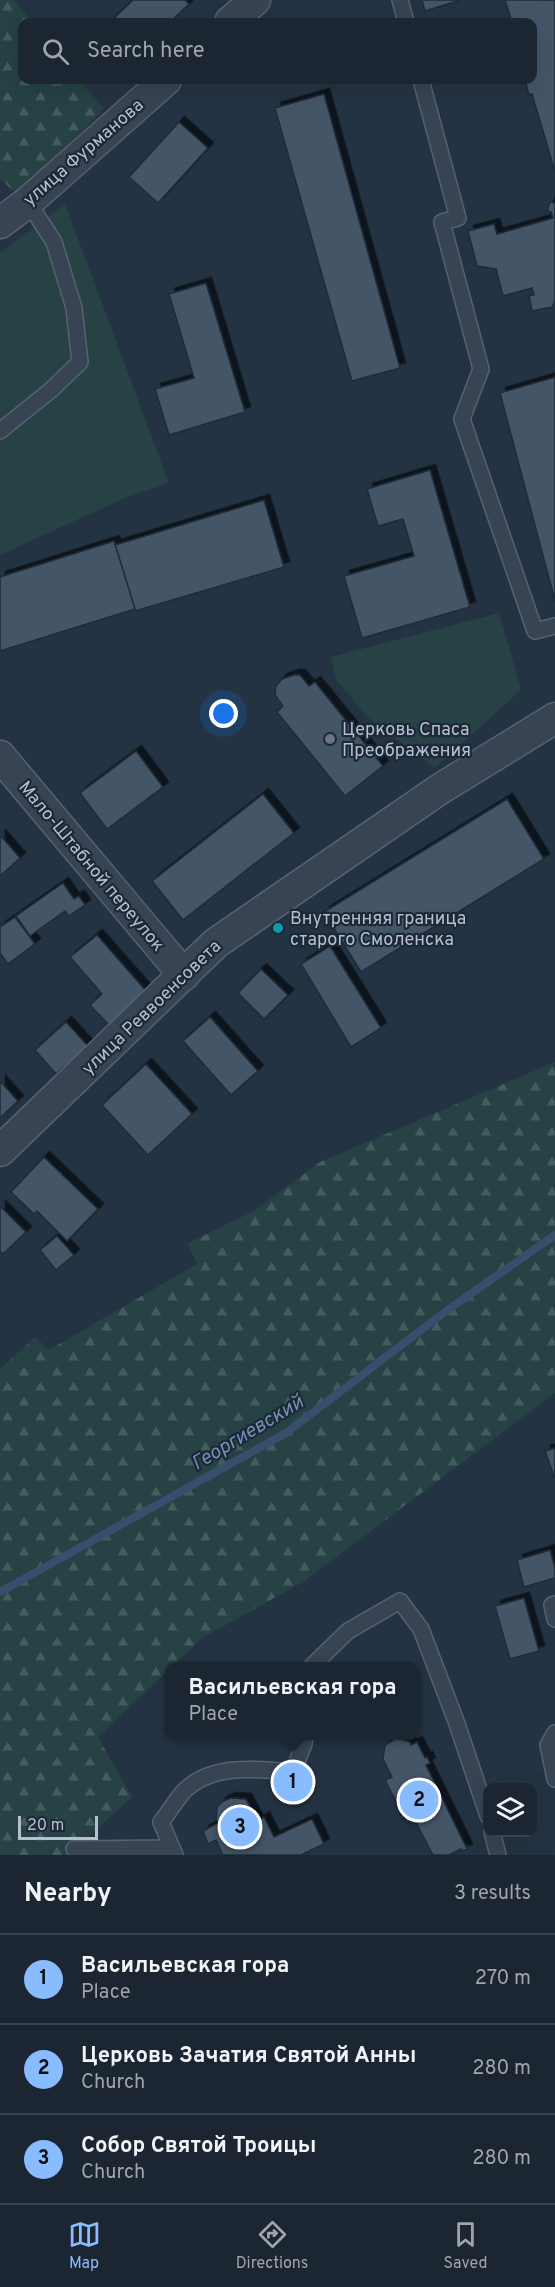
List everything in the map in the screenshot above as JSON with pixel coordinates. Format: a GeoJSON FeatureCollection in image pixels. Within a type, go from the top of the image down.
{"type":"FeatureCollection","features":[{"type":"Feature","properties":{"kind":"street"},"geometry":{"type":"LineString","coordinates":[[235,18],[255,0]]}},
{"type":"Feature","properties":{"kind":"street","name":"улица Фурманова"},"geometry":{"type":"LineString","coordinates":[[0,223],[28,202],[161,84]]}},
{"type":"Feature","properties":{"kind":"street","name":"улица Реввоенсовета"},"geometry":{"type":"LineString","coordinates":[[0,1151],[216,943],[440,789],[555,718]]}},
{"type":"Feature","properties":{"kind":"street","name":"Мало-Штабной переулок"},"geometry":{"type":"LineString","coordinates":[[0,756],[184,975]]}},
{"type":"Feature","properties":{"kind":"lane"},"geometry":{"type":"LineString","coordinates":[[400,0],[405,18]]}},
{"type":"Feature","properties":{"kind":"lane"},"geometry":{"type":"LineString","coordinates":[[422,84],[458,218],[442,222],[481,369],[462,419],[534,631],[555,626]]}},
{"type":"Feature","properties":{"kind":"lane"},"geometry":{"type":"LineString","coordinates":[[0,430],[51,390],[80,362],[74,308],[54,242],[28,202]]}},
{"type":"Feature","properties":{"kind":"lane"},"geometry":{"type":"LineString","coordinates":[[316,1662],[348,1631],[400,1601],[421,1629],[483,1801]]}},
{"type":"Feature","properties":{"kind":"lane"},"geometry":{"type":"LineString","coordinates":[[555,1604],[552,1605],[555,1619]]}},
{"type":"Feature","properties":{"kind":"lane"},"geometry":{"type":"LineString","coordinates":[[555,1733],[548,1745],[555,1779]]}},
{"type":"Feature","properties":{"kind":"lane"},"geometry":{"type":"LineString","coordinates":[[74,1849],[174,1852],[161,1822],[184,1791],[210,1773],[251,1769],[293,1772],[304,1740]]}},
{"type":"Feature","properties":{"kind":"lane"},"geometry":{"type":"LineString","coordinates":[[493,1837],[498,1855]]}},
{"type":"Feature","properties":{"kind":"green space"},"geometry":{"type":"Polygon","coordinates":[[[0,0],[14,0],[30,18],[18,18],[18,84],[83,84],[104,109],[18,195],[0,179],[0,0]]]}},
{"type":"Feature","properties":{"kind":"green space"},"geometry":{"type":"Polygon","coordinates":[[[65,204],[169,483],[127,497],[0,555],[0,253],[65,204]]]}},
{"type":"Feature","properties":{"kind":"green space"},"geometry":{"type":"Polygon","coordinates":[[[499,613],[521,690],[435,768],[366,716],[336,679],[331,657],[499,613]]]}},
{"type":"Feature","properties":{"kind":"green space"},"geometry":{"type":"Polygon","coordinates":[[[555,1062],[555,1393],[303,1582],[202,1638],[177,1662],[165,1662],[165,1673],[98,1737],[132,1797],[68,1855],[0,1855],[0,1369],[35,1337],[49,1350],[197,1264],[188,1243],[254,1211],[320,1162],[555,1062]]]}},
{"type":"Feature","properties":{"kind":"building"},"geometry":{"type":"Polygon","coordinates":[[[133,0],[185,0],[189,4],[174,18],[114,18],[133,0]]]}},
{"type":"Feature","properties":{"kind":"building"},"geometry":{"type":"Polygon","coordinates":[[[422,0],[461,0],[425,11],[422,0]]]}},
{"type":"Feature","properties":{"kind":"building"},"geometry":{"type":"Polygon","coordinates":[[[505,0],[555,0],[555,172],[532,94],[529,95],[526,84],[537,84],[537,18],[511,18],[505,0]]]}},
{"type":"Feature","properties":{"kind":"building"},"geometry":{"type":"Polygon","coordinates":[[[324,94],[400,368],[352,381],[275,108],[324,94]]]}},
{"type":"Feature","properties":{"kind":"building"},"geometry":{"type":"Polygon","coordinates":[[[179,122],[208,148],[158,203],[129,177],[179,122]]]}},
{"type":"Feature","properties":{"kind":"building"},"geometry":{"type":"Polygon","coordinates":[[[550,202],[555,203],[555,301],[552,307],[532,311],[529,296],[534,295],[532,288],[503,296],[496,269],[477,266],[468,231],[494,224],[497,234],[553,218],[551,212],[547,211],[550,202]]]}},
{"type":"Feature","properties":{"kind":"building"},"geometry":{"type":"Polygon","coordinates":[[[206,283],[245,412],[169,435],[155,389],[194,378],[169,294],[206,283]]]}},
{"type":"Feature","properties":{"kind":"building"},"geometry":{"type":"Polygon","coordinates":[[[555,377],[555,601],[500,393],[555,377]]]}},
{"type":"Feature","properties":{"kind":"building"},"geometry":{"type":"Polygon","coordinates":[[[430,470],[470,607],[362,638],[344,576],[414,556],[403,519],[378,526],[367,489],[430,470]]]}},
{"type":"Feature","properties":{"kind":"building"},"geometry":{"type":"Polygon","coordinates":[[[264,500],[284,567],[135,611],[115,545],[264,500]]]}},
{"type":"Feature","properties":{"kind":"building"},"geometry":{"type":"Polygon","coordinates":[[[114,541],[135,609],[0,651],[0,577],[114,541]]]}},
{"type":"Feature","properties":{"kind":"building","name":"Церковь Спаса Преображения"},"geometry":{"type":"Polygon","coordinates":[[[300,675],[309,686],[315,682],[383,766],[345,796],[277,712],[283,706],[275,695],[276,686],[282,679],[300,675]]]}},
{"type":"Feature","properties":{"kind":"building"},"geometry":{"type":"Polygon","coordinates":[[[136,751],[163,787],[107,829],[80,793],[136,751]]]}},
{"type":"Feature","properties":{"kind":"building"},"geometry":{"type":"Polygon","coordinates":[[[263,794],[294,833],[183,920],[152,881],[263,794]]]}},
{"type":"Feature","properties":{"kind":"building"},"geometry":{"type":"Polygon","coordinates":[[[507,799],[544,859],[361,972],[324,912],[507,799]]]}},
{"type":"Feature","properties":{"kind":"building"},"geometry":{"type":"Polygon","coordinates":[[[0,835],[20,858],[0,876],[0,835]]]}},
{"type":"Feature","properties":{"kind":"building"},"geometry":{"type":"Polygon","coordinates":[[[63,883],[74,899],[79,896],[85,905],[69,916],[65,911],[30,936],[16,916],[63,883]]]}},
{"type":"Feature","properties":{"kind":"building"},"geometry":{"type":"Polygon","coordinates":[[[15,917],[35,944],[8,964],[0,953],[0,927],[15,917]]]}},
{"type":"Feature","properties":{"kind":"building"},"geometry":{"type":"Polygon","coordinates":[[[97,935],[147,992],[109,1025],[90,1005],[102,994],[70,957],[97,935]]]}},
{"type":"Feature","properties":{"kind":"building"},"geometry":{"type":"Polygon","coordinates":[[[330,946],[381,1028],[351,1047],[301,964],[330,946]]]}},
{"type":"Feature","properties":{"kind":"building"},"geometry":{"type":"Polygon","coordinates":[[[261,969],[288,995],[264,1019],[238,993],[261,969]]]}},
{"type":"Feature","properties":{"kind":"building"},"geometry":{"type":"Polygon","coordinates":[[[210,1017],[258,1071],[231,1095],[183,1041],[210,1017]]]}},
{"type":"Feature","properties":{"kind":"building"},"geometry":{"type":"Polygon","coordinates":[[[66,1022],[88,1046],[56,1074],[35,1050],[66,1022]]]}},
{"type":"Feature","properties":{"kind":"building"},"geometry":{"type":"Polygon","coordinates":[[[146,1064],[192,1114],[148,1155],[102,1105],[146,1064]]]}},
{"type":"Feature","properties":{"kind":"building"},"geometry":{"type":"Polygon","coordinates":[[[0,1081],[18,1101],[0,1118],[0,1081]]]}},
{"type":"Feature","properties":{"kind":"building"},"geometry":{"type":"Polygon","coordinates":[[[44,1157],[98,1209],[67,1241],[37,1211],[34,1214],[11,1192],[44,1157]]]}},
{"type":"Feature","properties":{"kind":"building"},"geometry":{"type":"Polygon","coordinates":[[[0,1206],[26,1232],[3,1254],[0,1251],[0,1206]]]}},
{"type":"Feature","properties":{"kind":"building"},"geometry":{"type":"Polygon","coordinates":[[[57,1236],[74,1255],[56,1270],[40,1250],[57,1236]]]}},
{"type":"Feature","properties":{"kind":"building"},"geometry":{"type":"Polygon","coordinates":[[[555,1448],[555,1479],[545,1451],[555,1448]]]}},
{"type":"Feature","properties":{"kind":"building"},"geometry":{"type":"Polygon","coordinates":[[[550,1550],[555,1578],[524,1587],[517,1560],[550,1550]]]}},
{"type":"Feature","properties":{"kind":"building"},"geometry":{"type":"Polygon","coordinates":[[[524,1598],[539,1651],[510,1659],[495,1606],[524,1598]]]}},
{"type":"Feature","properties":{"kind":"building"},"geometry":{"type":"Polygon","coordinates":[[[394,1740],[404,1740],[410,1742],[411,1745],[417,1742],[430,1763],[426,1765],[467,1849],[462,1851],[461,1849],[449,1855],[433,1855],[414,1819],[407,1823],[385,1780],[392,1777],[383,1759],[385,1745],[394,1740]]]}},
{"type":"Feature","properties":{"kind":"building"},"geometry":{"type":"Polygon","coordinates":[[[231,1798],[246,1799],[258,1821],[264,1817],[274,1837],[312,1819],[324,1844],[301,1855],[223,1855],[216,1840],[208,1844],[203,1831],[218,1823],[217,1807],[223,1801],[231,1798]]]}},
{"type":"Feature","properties":{"kind":"waterway","name":"Георгиевский"},"geometry":{"type":"LineString","coordinates":[[0,1592],[286,1433],[446,1311],[555,1235]]}},
{"type":"Feature","properties":{"kind":"place","name":"Церковь Спаса Преображения"},"geometry":{"type":"Point","coordinates":[330,739]}},
{"type":"Feature","properties":{"kind":"place","name":"Внутренняя граница старого Смоленска"},"geometry":{"type":"Point","coordinates":[278,928]}},
{"type":"Feature","properties":{"kind":"place","name":"Васильевская гора"},"geometry":{"type":"Point","coordinates":[293,1782]}},
{"type":"Feature","properties":{"kind":"place","name":"Церковь Зачатия Святой Анны"},"geometry":{"type":"Point","coordinates":[419,1800]}},
{"type":"Feature","properties":{"kind":"place","name":"Собор Святой Троицы"},"geometry":{"type":"Point","coordinates":[240,1827]}}]}
